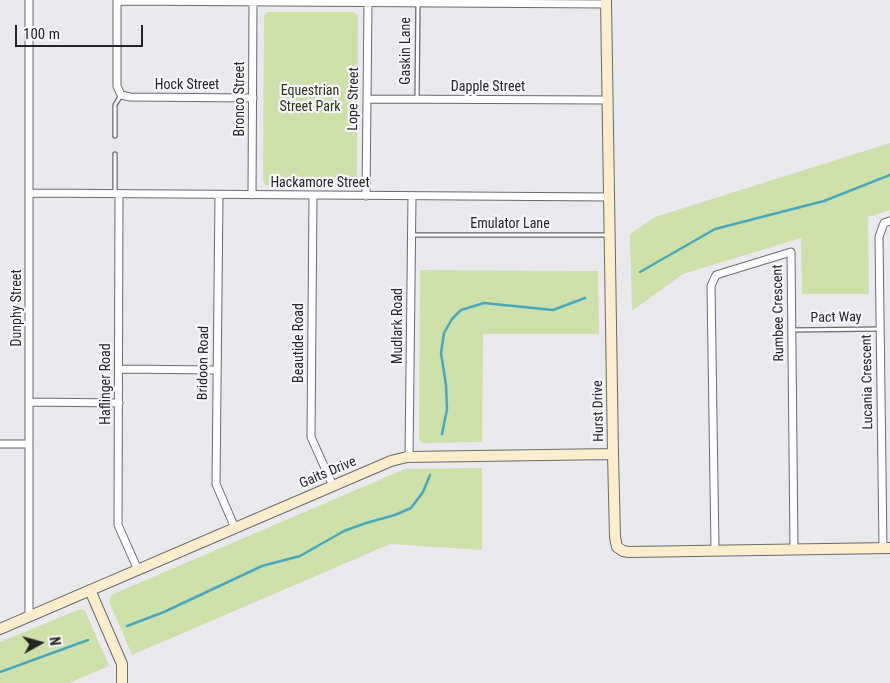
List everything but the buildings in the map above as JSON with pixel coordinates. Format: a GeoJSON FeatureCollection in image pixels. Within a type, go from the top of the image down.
{"type":"FeatureCollection","features":[{"type":"Feature","properties":{"kind":"street","name":"Dunphy Street"},"geometry":{"type":"LineString","coordinates":[[29,0],[29,616]]}},
{"type":"Feature","properties":{"kind":"street"},"geometry":{"type":"LineString","coordinates":[[121,95],[117,86],[117,1],[253,3],[301,1],[368,3],[606,2]]}},
{"type":"Feature","properties":{"kind":"street","name":"Hurst Drive"},"geometry":{"type":"LineString","coordinates":[[606,2],[613,454],[615,537],[617,547],[629,552],[887,548]]}},
{"type":"Feature","properties":{"kind":"street","name":"Bronco Street"},"geometry":{"type":"LineString","coordinates":[[252,195],[253,3]]}},
{"type":"Feature","properties":{"kind":"street","name":"Lope Street"},"geometry":{"type":"LineString","coordinates":[[366,196],[368,3]]}},
{"type":"Feature","properties":{"kind":"street","name":"Hock Street"},"geometry":{"type":"LineString","coordinates":[[121,95],[130,97],[252,98]]}},
{"type":"Feature","properties":{"kind":"street","name":"Dapple Street"},"geometry":{"type":"LineString","coordinates":[[367,99],[608,100]]}},
{"type":"Feature","properties":{"kind":"street","name":"Hackamore Street"},"geometry":{"type":"LineString","coordinates":[[30,193],[313,196],[609,196]]}},
{"type":"Feature","properties":{"kind":"street","name":"Haflinger Road"},"geometry":{"type":"LineString","coordinates":[[117,194],[118,525],[138,570]]}},
{"type":"Feature","properties":{"kind":"street","name":"Bridoon Road"},"geometry":{"type":"LineString","coordinates":[[219,195],[216,484],[235,528]]}},
{"type":"Feature","properties":{"kind":"street","name":"Beautide Road"},"geometry":{"type":"LineString","coordinates":[[313,196],[311,437],[333,486]]}},
{"type":"Feature","properties":{"kind":"street","name":"Mudlark Road"},"geometry":{"type":"LineString","coordinates":[[409,457],[412,196]]}},
{"type":"Feature","properties":{"kind":"street","name":"Lucania Crescent"},"geometry":{"type":"LineString","coordinates":[[887,548],[879,237],[884,223],[890,221]]}},
{"type":"Feature","properties":{"kind":"street","name":"Rumbee Crescent"},"geometry":{"type":"LineString","coordinates":[[715,550],[711,286],[716,275],[791,252],[794,549]]}},
{"type":"Feature","properties":{"kind":"street"},"geometry":{"type":"LineString","coordinates":[[119,369],[216,370]]}},
{"type":"Feature","properties":{"kind":"street"},"geometry":{"type":"LineString","coordinates":[[30,402],[119,403]]}},
{"type":"Feature","properties":{"kind":"street"},"geometry":{"type":"LineString","coordinates":[[0,444],[29,444]]}},
{"type":"Feature","properties":{"kind":"street","name":"Gaits Drive"},"geometry":{"type":"LineString","coordinates":[[0,629],[391,461],[409,457],[613,454]]}},
{"type":"Feature","properties":{"kind":"street"},"geometry":{"type":"LineString","coordinates":[[90,590],[122,664],[122,683]]}},
{"type":"Feature","properties":{"kind":"lane","name":"Gaskin Lane"},"geometry":{"type":"LineString","coordinates":[[417,99],[418,2]]}},
{"type":"Feature","properties":{"kind":"lane"},"geometry":{"type":"LineString","coordinates":[[115,136],[115,106],[121,95]]}},
{"type":"Feature","properties":{"kind":"lane","name":"Haflinger Road"},"geometry":{"type":"LineString","coordinates":[[115,154],[117,194]]}},
{"type":"Feature","properties":{"kind":"lane","name":"Emulator Lane"},"geometry":{"type":"LineString","coordinates":[[411,235],[609,235]]}},
{"type":"Feature","properties":{"kind":"lane","name":"Pact Way"},"geometry":{"type":"LineString","coordinates":[[792,330],[880,329]]}},
{"type":"Feature","properties":{"kind":"green space","name":"Equestrian Street Park"},"geometry":{"type":"Polygon","coordinates":[[[267,12],[354,12],[358,16],[357,181],[353,185],[266,185],[263,181],[264,16],[267,12]]]}},
{"type":"Feature","properties":{"kind":"green space"},"geometry":{"type":"Polygon","coordinates":[[[890,143],[890,210],[868,217],[869,294],[802,294],[801,238],[683,274],[632,311],[630,234],[655,217],[890,143]]]}},
{"type":"Feature","properties":{"kind":"green space"},"geometry":{"type":"Polygon","coordinates":[[[420,270],[598,271],[599,334],[483,334],[482,442],[423,443],[419,440],[420,270]]]}},
{"type":"Feature","properties":{"kind":"green space"},"geometry":{"type":"Polygon","coordinates":[[[482,468],[482,550],[390,544],[132,655],[109,601],[111,595],[405,469],[482,468]]]}},
{"type":"Feature","properties":{"kind":"green space"},"geometry":{"type":"Polygon","coordinates":[[[80,609],[85,611],[109,666],[69,683],[0,683],[0,642],[80,609]]]}},
{"type":"Feature","properties":{"kind":"waterway"},"geometry":{"type":"LineString","coordinates":[[640,272],[715,229],[824,201],[890,175]]}},
{"type":"Feature","properties":{"kind":"waterway"},"geometry":{"type":"LineString","coordinates":[[442,434],[447,409],[446,385],[441,353],[444,333],[452,319],[461,310],[484,303],[553,310],[585,298]]}},
{"type":"Feature","properties":{"kind":"waterway"},"geometry":{"type":"LineString","coordinates":[[127,626],[164,612],[262,566],[300,556],[344,531],[411,508],[423,492],[430,475]]}},
{"type":"Feature","properties":{"kind":"waterway"},"geometry":{"type":"LineString","coordinates":[[0,672],[88,640]]}}]}
